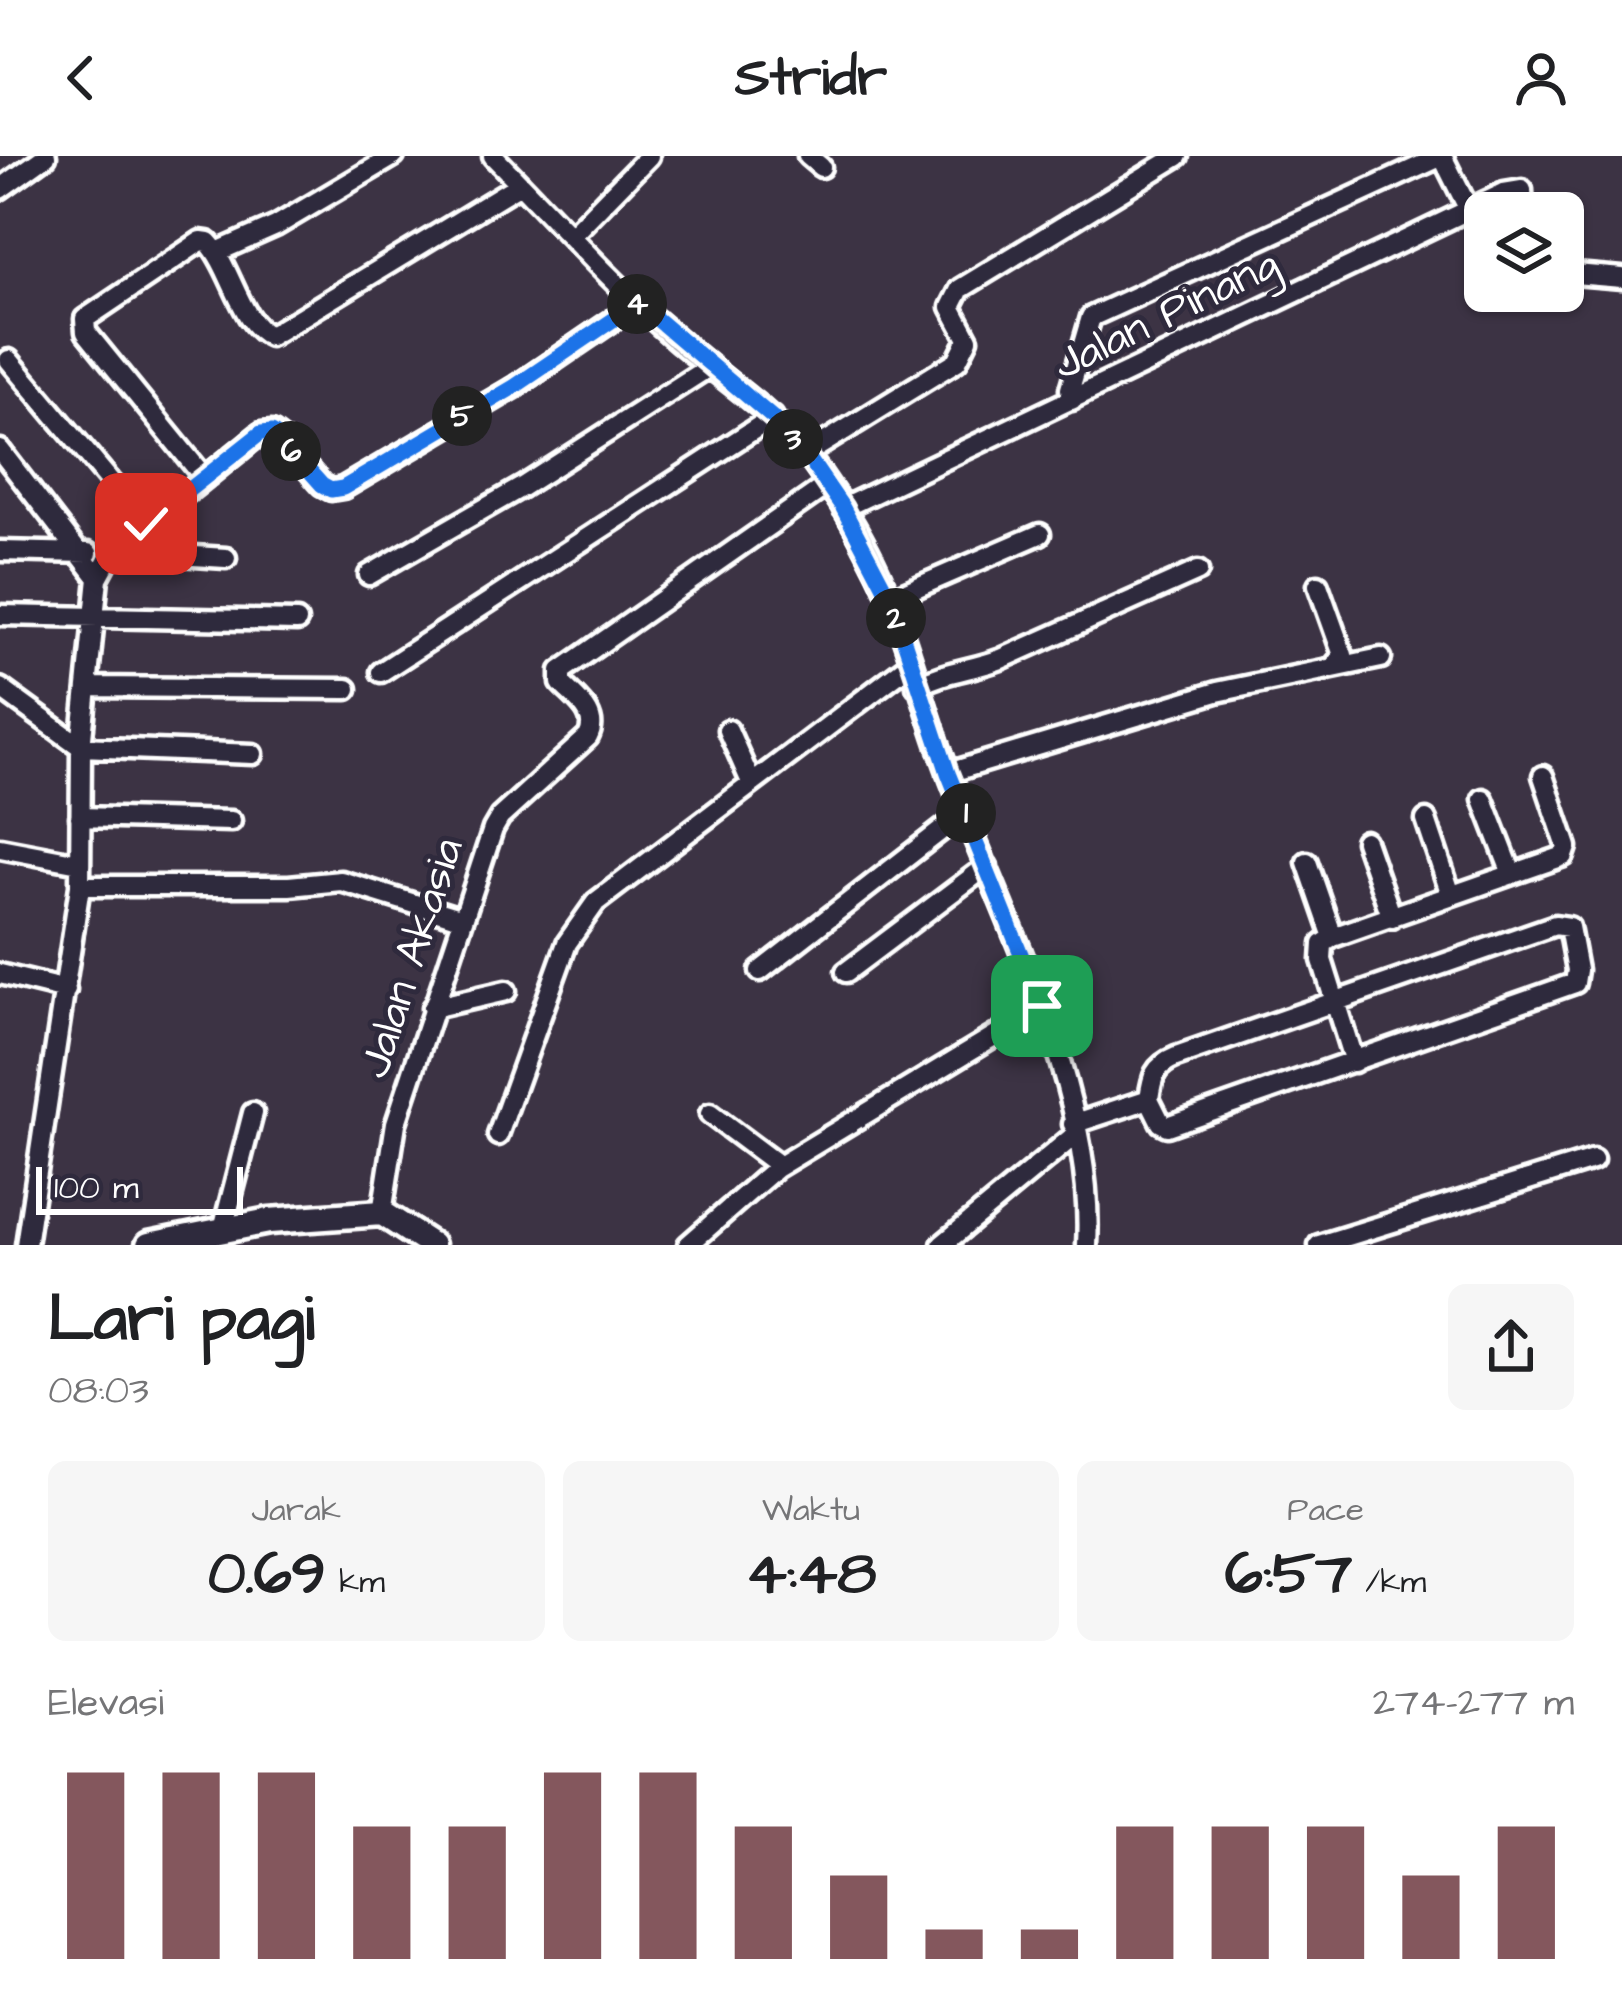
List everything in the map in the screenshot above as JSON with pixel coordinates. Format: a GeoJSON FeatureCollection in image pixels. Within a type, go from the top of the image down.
{"type":"FeatureCollection","features":[{"type":"Feature","properties":{"kind":"main road"},"geometry":{"type":"LineString","coordinates":[[149,1245],[312,1216],[382,1213],[431,1245]]}},
{"type":"Feature","properties":{"kind":"street"},"geometry":{"type":"LineString","coordinates":[[0,189],[46,156]]}},
{"type":"Feature","properties":{"kind":"street"},"geometry":{"type":"LineString","coordinates":[[218,252],[276,226],[394,156]]}},
{"type":"Feature","properties":{"kind":"street"},"geometry":{"type":"LineString","coordinates":[[493,156],[638,303],[773,418],[806,454],[843,508],[890,598],[948,773],[1042,1006],[1074,1129],[1087,1245]]}},
{"type":"Feature","properties":{"kind":"street"},"geometry":{"type":"LineString","coordinates":[[572,235],[649,156]]}},
{"type":"Feature","properties":{"kind":"street"},"geometry":{"type":"LineString","coordinates":[[806,454],[957,361],[968,338],[951,307],[960,289],[1178,156]]}},
{"type":"Feature","properties":{"kind":"street"},"geometry":{"type":"LineString","coordinates":[[1072,400],[1070,388],[1090,317],[1442,156],[1464,200]]}},
{"type":"Feature","properties":{"kind":"street"},"geometry":{"type":"LineString","coordinates":[[203,476],[82,325],[85,319],[190,245],[208,242],[218,252],[255,327],[271,336],[520,184]]}},
{"type":"Feature","properties":{"kind":"street","name":"Jalan Pinang"},"geometry":{"type":"LineString","coordinates":[[843,508],[1464,212]]}},
{"type":"Feature","properties":{"kind":"street"},"geometry":{"type":"LineString","coordinates":[[1584,275],[1622,278]]}},
{"type":"Feature","properties":{"kind":"street"},"geometry":{"type":"LineString","coordinates":[[26,1245],[80,886],[81,747],[98,578],[112,552],[248,440],[272,432],[322,485],[331,490],[343,488],[514,387],[638,303]]}},
{"type":"Feature","properties":{"kind":"street"},"geometry":{"type":"LineString","coordinates":[[8,360],[146,524]]}},
{"type":"Feature","properties":{"kind":"street"},"geometry":{"type":"LineString","coordinates":[[369,575],[593,443],[709,367]]}},
{"type":"Feature","properties":{"kind":"street"},"geometry":{"type":"LineString","coordinates":[[381,672],[773,418]]}},
{"type":"Feature","properties":{"kind":"street"},"geometry":{"type":"LineString","coordinates":[[0,450],[98,578]]}},
{"type":"Feature","properties":{"kind":"street","name":"Jalan Akasia"},"geometry":{"type":"LineString","coordinates":[[382,1213],[396,1123],[460,918],[500,817],[588,737],[592,728],[591,716],[561,683],[561,671],[827,484]]}},
{"type":"Feature","properties":{"kind":"street"},"geometry":{"type":"LineString","coordinates":[[890,598],[1040,534]]}},
{"type":"Feature","properties":{"kind":"street"},"geometry":{"type":"LineString","coordinates":[[0,551],[226,558]]}},
{"type":"Feature","properties":{"kind":"street"},"geometry":{"type":"LineString","coordinates":[[917,686],[951,670],[971,670],[1001,659],[1198,572]]}},
{"type":"Feature","properties":{"kind":"street"},"geometry":{"type":"LineString","coordinates":[[1318,585],[1342,655],[1335,665]]}},
{"type":"Feature","properties":{"kind":"street"},"geometry":{"type":"LineString","coordinates":[[0,615],[297,621]]}},
{"type":"Feature","properties":{"kind":"street"},"geometry":{"type":"LineString","coordinates":[[948,773],[1217,692],[1381,658]]}},
{"type":"Feature","properties":{"kind":"street"},"geometry":{"type":"LineString","coordinates":[[498,1135],[567,943],[580,920],[596,902],[910,664]]}},
{"type":"Feature","properties":{"kind":"street"},"geometry":{"type":"LineString","coordinates":[[89,687],[347,689]]}},
{"type":"Feature","properties":{"kind":"street"},"geometry":{"type":"LineString","coordinates":[[0,688],[81,747],[254,754]]}},
{"type":"Feature","properties":{"kind":"street"},"geometry":{"type":"LineString","coordinates":[[728,730],[751,782]]}},
{"type":"Feature","properties":{"kind":"street"},"geometry":{"type":"LineString","coordinates":[[1354,1062],[1334,1001],[1323,944],[1564,856],[1567,851],[1543,776]]}},
{"type":"Feature","properties":{"kind":"street"},"geometry":{"type":"LineString","coordinates":[[1483,799],[1512,874]]}},
{"type":"Feature","properties":{"kind":"street"},"geometry":{"type":"LineString","coordinates":[[760,971],[965,812]]}},
{"type":"Feature","properties":{"kind":"street"},"geometry":{"type":"LineString","coordinates":[[80,818],[231,821]]}},
{"type":"Feature","properties":{"kind":"street"},"geometry":{"type":"LineString","coordinates":[[1426,820],[1451,896]]}},
{"type":"Feature","properties":{"kind":"street"},"geometry":{"type":"LineString","coordinates":[[1365,841],[1392,918]]}},
{"type":"Feature","properties":{"kind":"street"},"geometry":{"type":"LineString","coordinates":[[0,848],[79,863]]}},
{"type":"Feature","properties":{"kind":"street"},"geometry":{"type":"LineString","coordinates":[[1307,862],[1333,937]]}},
{"type":"Feature","properties":{"kind":"street"},"geometry":{"type":"LineString","coordinates":[[846,972],[986,866]]}},
{"type":"Feature","properties":{"kind":"street"},"geometry":{"type":"LineString","coordinates":[[80,886],[289,886],[341,881],[460,918]]}},
{"type":"Feature","properties":{"kind":"street"},"geometry":{"type":"LineString","coordinates":[[1561,923],[1569,927],[1575,983],[1354,1062],[1167,1126],[1149,1099],[1154,1073],[1162,1063],[1561,923]]}},
{"type":"Feature","properties":{"kind":"street"},"geometry":{"type":"LineString","coordinates":[[0,974],[66,990]]}},
{"type":"Feature","properties":{"kind":"street"},"geometry":{"type":"LineString","coordinates":[[432,1008],[506,992]]}},
{"type":"Feature","properties":{"kind":"street"},"geometry":{"type":"LineString","coordinates":[[688,1245],[776,1168],[1042,1006]]}},
{"type":"Feature","properties":{"kind":"street"},"geometry":{"type":"LineString","coordinates":[[942,1245],[1074,1129],[1149,1099]]}},
{"type":"Feature","properties":{"kind":"street"},"geometry":{"type":"LineString","coordinates":[[223,1229],[253,1113]]}},
{"type":"Feature","properties":{"kind":"street"},"geometry":{"type":"LineString","coordinates":[[710,1114],[776,1168]]}},
{"type":"Feature","properties":{"kind":"street"},"geometry":{"type":"LineString","coordinates":[[1319,1245],[1593,1160]]}},
{"type":"Feature","properties":{"kind":"route"},"geometry":{"type":"LineString","coordinates":[[146,524],[261,433],[272,432],[280,438],[322,485],[331,490],[343,488],[514,387],[638,303],[773,418],[806,454],[843,508],[890,598],[948,773],[1042,1006]]}}]}
